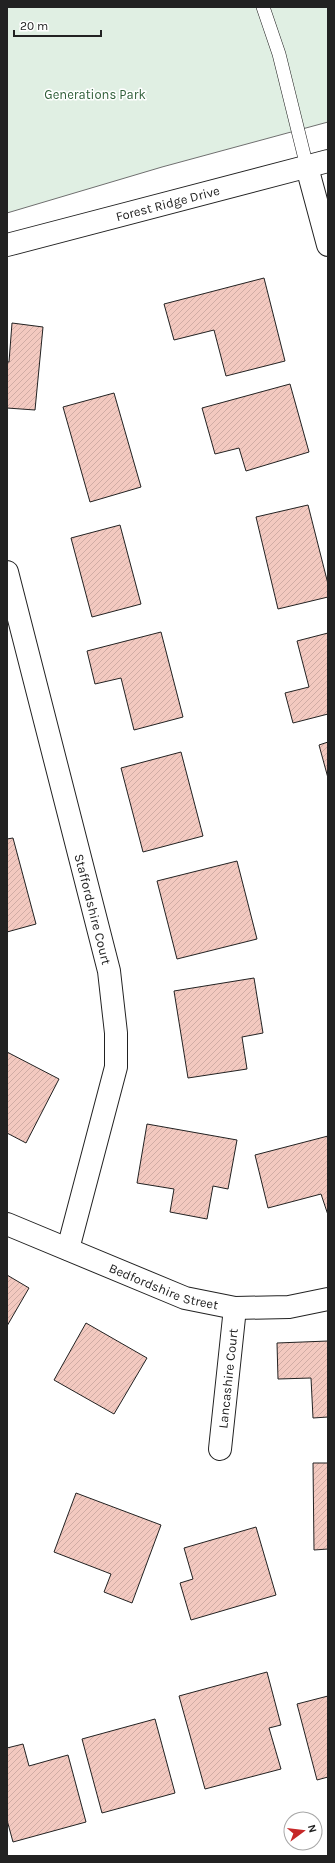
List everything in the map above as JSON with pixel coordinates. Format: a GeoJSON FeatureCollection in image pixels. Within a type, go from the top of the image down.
{"type":"FeatureCollection","features":[{"type":"Feature","properties":{"kind":"street","name":"Forest Ridge Drive"},"geometry":{"type":"LineString","coordinates":[[7,245],[328,161]]}},
{"type":"Feature","properties":{"kind":"street"},"geometry":{"type":"LineString","coordinates":[[307,167],[328,244]]}},
{"type":"Feature","properties":{"kind":"street","name":"Staffordshire Court"},"geometry":{"type":"LineString","coordinates":[[7,572],[109,971],[116,1033],[116,1067],[68,1249]]}},
{"type":"Feature","properties":{"kind":"street","name":"Bedfordshire Street"},"geometry":{"type":"LineString","coordinates":[[7,1224],[185,1298],[235,1308],[289,1307],[328,1299]]}},
{"type":"Feature","properties":{"kind":"street","name":"Lancashire Court"},"geometry":{"type":"LineString","coordinates":[[220,1449],[235,1308]]}},
{"type":"Feature","properties":{"kind":"lane"},"geometry":{"type":"LineString","coordinates":[[263,7],[279,54],[307,167]]}},
{"type":"Feature","properties":{"kind":"green space","name":"Generations Park"},"geometry":{"type":"Polygon","coordinates":[[[7,7],[328,7],[328,122],[162,167],[7,213],[7,7]]]}},
{"type":"Feature","properties":{"kind":"building"},"geometry":{"type":"Polygon","coordinates":[[[264,278],[285,361],[226,376],[214,330],[174,340],[164,304],[264,278]]]}},
{"type":"Feature","properties":{"kind":"building"},"geometry":{"type":"Polygon","coordinates":[[[12,323],[43,327],[35,410],[7,408],[7,362],[9,362],[12,323]]]}},
{"type":"Feature","properties":{"kind":"building"},"geometry":{"type":"Polygon","coordinates":[[[290,384],[309,452],[246,471],[239,448],[215,454],[202,408],[290,384]]]}},
{"type":"Feature","properties":{"kind":"building"},"geometry":{"type":"Polygon","coordinates":[[[114,393],[141,487],[90,502],[63,407],[114,393]]]}},
{"type":"Feature","properties":{"kind":"building"},"geometry":{"type":"Polygon","coordinates":[[[308,505],[328,584],[328,597],[278,609],[256,517],[308,505]]]}},
{"type":"Feature","properties":{"kind":"building"},"geometry":{"type":"Polygon","coordinates":[[[120,525],[141,604],[92,617],[71,538],[120,525]]]}},
{"type":"Feature","properties":{"kind":"building"},"geometry":{"type":"Polygon","coordinates":[[[161,632],[183,717],[134,730],[121,678],[95,684],[87,651],[161,632]]]}},
{"type":"Feature","properties":{"kind":"building"},"geometry":{"type":"Polygon","coordinates":[[[328,633],[328,714],[293,723],[285,693],[309,687],[297,641],[328,633]]]}},
{"type":"Feature","properties":{"kind":"building"},"geometry":{"type":"Polygon","coordinates":[[[328,742],[328,778],[319,745],[328,742]]]}},
{"type":"Feature","properties":{"kind":"building"},"geometry":{"type":"Polygon","coordinates":[[[181,752],[203,836],[143,852],[121,768],[181,752]]]}},
{"type":"Feature","properties":{"kind":"building"},"geometry":{"type":"Polygon","coordinates":[[[13,838],[36,924],[7,932],[7,839],[13,838]]]}},
{"type":"Feature","properties":{"kind":"building"},"geometry":{"type":"Polygon","coordinates":[[[237,861],[257,939],[177,959],[157,881],[237,861]]]}},
{"type":"Feature","properties":{"kind":"building"},"geometry":{"type":"Polygon","coordinates":[[[254,978],[263,1033],[242,1037],[247,1069],[188,1078],[174,991],[254,978]]]}},
{"type":"Feature","properties":{"kind":"building"},"geometry":{"type":"Polygon","coordinates":[[[7,1052],[59,1079],[26,1143],[7,1133],[7,1052]]]}},
{"type":"Feature","properties":{"kind":"building"},"geometry":{"type":"Polygon","coordinates":[[[147,1124],[237,1140],[228,1189],[213,1186],[207,1219],[170,1212],[174,1189],[137,1183],[147,1124]]]}},
{"type":"Feature","properties":{"kind":"building"},"geometry":{"type":"Polygon","coordinates":[[[328,1136],[328,1215],[321,1194],[268,1208],[255,1155],[328,1136]]]}},
{"type":"Feature","properties":{"kind":"building"},"geometry":{"type":"Polygon","coordinates":[[[7,1275],[29,1288],[7,1326],[7,1275]]]}},
{"type":"Feature","properties":{"kind":"building"},"geometry":{"type":"Polygon","coordinates":[[[86,1323],[147,1358],[114,1414],[54,1380],[86,1323]]]}},
{"type":"Feature","properties":{"kind":"building"},"geometry":{"type":"Polygon","coordinates":[[[328,1341],[328,1417],[313,1418],[311,1378],[278,1379],[277,1343],[328,1341]]]}},
{"type":"Feature","properties":{"kind":"building"},"geometry":{"type":"Polygon","coordinates":[[[313,1463],[328,1463],[328,1549],[314,1550],[313,1463]]]}},
{"type":"Feature","properties":{"kind":"building"},"geometry":{"type":"Polygon","coordinates":[[[76,1493],[161,1525],[132,1603],[104,1592],[111,1574],[54,1552],[76,1493]]]}},
{"type":"Feature","properties":{"kind":"building"},"geometry":{"type":"Polygon","coordinates":[[[256,1527],[276,1595],[191,1620],[180,1583],[193,1579],[184,1548],[256,1527]]]}},
{"type":"Feature","properties":{"kind":"building"},"geometry":{"type":"Polygon","coordinates":[[[267,1672],[281,1725],[269,1728],[281,1769],[205,1789],[179,1696],[267,1672]]]}},
{"type":"Feature","properties":{"kind":"building"},"geometry":{"type":"Polygon","coordinates":[[[328,1696],[328,1777],[317,1780],[297,1704],[328,1696]]]}},
{"type":"Feature","properties":{"kind":"building"},"geometry":{"type":"Polygon","coordinates":[[[155,1719],[175,1793],[102,1813],[82,1739],[155,1719]]]}},
{"type":"Feature","properties":{"kind":"building"},"geometry":{"type":"Polygon","coordinates":[[[23,1744],[29,1766],[68,1755],[86,1822],[13,1842],[7,1820],[7,1748],[23,1744]]]}}]}
